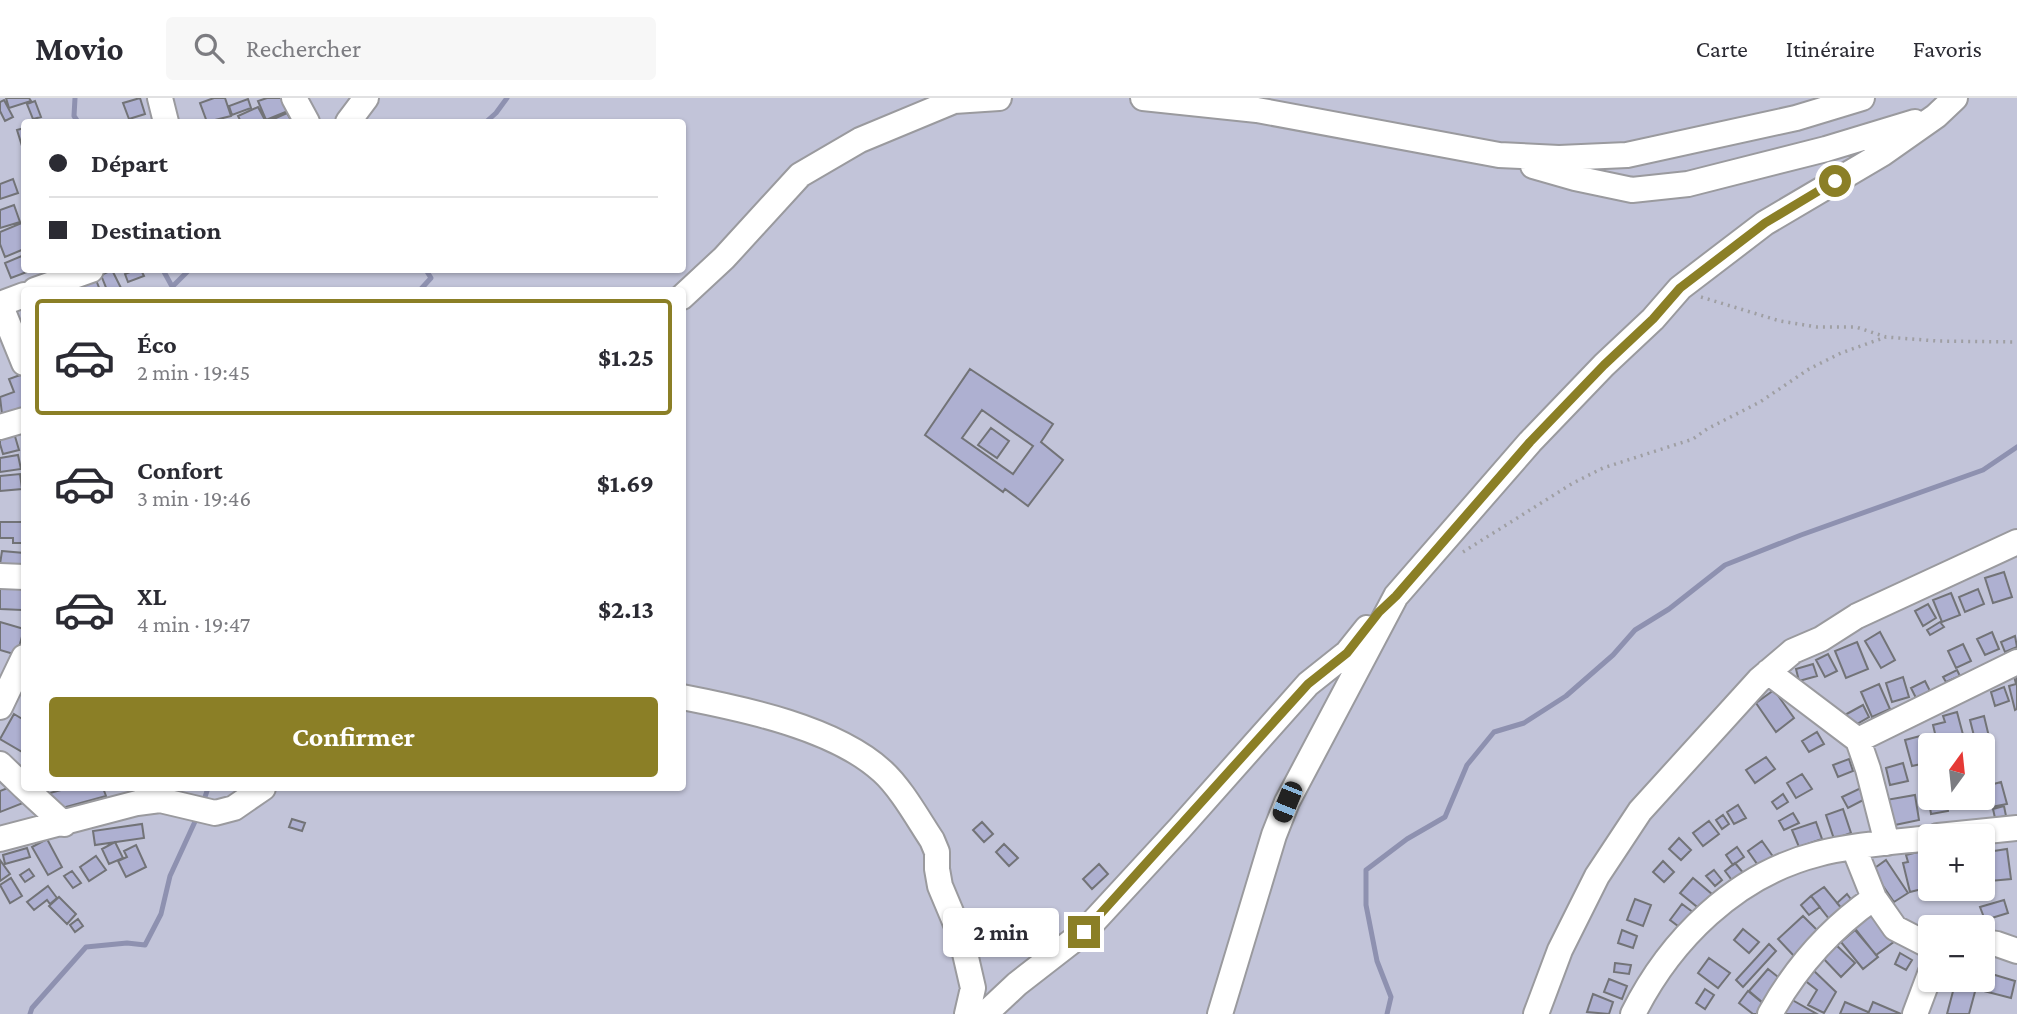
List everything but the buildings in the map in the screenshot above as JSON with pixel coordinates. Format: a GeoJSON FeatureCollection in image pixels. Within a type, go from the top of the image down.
{"type":"FeatureCollection","features":[{"type":"Feature","properties":{"kind":"street"},"geometry":{"type":"LineString","coordinates":[[160,98],[165,119]]}},
{"type":"Feature","properties":{"kind":"street"},"geometry":{"type":"LineString","coordinates":[[294,98],[305,119]]}},
{"type":"Feature","properties":{"kind":"street"},"geometry":{"type":"LineString","coordinates":[[350,119],[366,98]]}},
{"type":"Feature","properties":{"kind":"street"},"geometry":{"type":"LineString","coordinates":[[686,293],[724,258],[800,175],[860,140],[954,102],[999,98]]}},
{"type":"Feature","properties":{"kind":"street"},"geometry":{"type":"LineString","coordinates":[[1143,98],[1257,110],[1499,155],[1575,178],[1632,190],[1688,184],[1826,149],[1936,116]]}},
{"type":"Feature","properties":{"kind":"street"},"geometry":{"type":"LineString","coordinates":[[1499,155],[1559,158],[1627,155],[1796,118],[1862,98]]}},
{"type":"Feature","properties":{"kind":"street"},"geometry":{"type":"LineString","coordinates":[[985,1014],[1017,984],[1084,932],[1308,684],[1347,653],[1379,612],[1530,442],[1604,365],[1653,319],[1680,288],[1765,223],[1882,154],[1936,116],[1955,98]]}},
{"type":"Feature","properties":{"kind":"street"},"geometry":{"type":"LineString","coordinates":[[43,287],[83,273]]}},
{"type":"Feature","properties":{"kind":"street"},"geometry":{"type":"LineString","coordinates":[[21,296],[0,304],[21,356]]}},
{"type":"Feature","properties":{"kind":"street"},"geometry":{"type":"LineString","coordinates":[[0,426],[21,421]]}},
{"type":"Feature","properties":{"kind":"street"},"geometry":{"type":"LineString","coordinates":[[1536,1014],[1560,950],[1597,876],[1640,811],[1768,672],[1793,651],[1821,639],[1857,616],[2017,542]]}},
{"type":"Feature","properties":{"kind":"street"},"geometry":{"type":"LineString","coordinates":[[0,576],[21,577]]}},
{"type":"Feature","properties":{"kind":"street"},"geometry":{"type":"LineString","coordinates":[[1220,1014],[1274,835],[1287,802],[1396,596]]}},
{"type":"Feature","properties":{"kind":"street"},"geometry":{"type":"LineString","coordinates":[[1858,740],[2017,662]]}},
{"type":"Feature","properties":{"kind":"street"},"geometry":{"type":"LineString","coordinates":[[0,707],[21,663]]}},
{"type":"Feature","properties":{"kind":"street"},"geometry":{"type":"LineString","coordinates":[[1768,672],[1858,740],[1887,843]]}},
{"type":"Feature","properties":{"kind":"street"},"geometry":{"type":"LineString","coordinates":[[686,699],[738,708],[796,727],[838,743],[884,772],[932,840],[937,852],[940,886],[961,936],[973,988],[967,1014]]}},
{"type":"Feature","properties":{"kind":"street"},"geometry":{"type":"LineString","coordinates":[[0,764],[21,783]]}},
{"type":"Feature","properties":{"kind":"street"},"geometry":{"type":"LineString","coordinates":[[29,791],[64,824]]}},
{"type":"Feature","properties":{"kind":"street"},"geometry":{"type":"LineString","coordinates":[[0,839],[64,824],[160,794],[204,811],[234,808],[259,791]]}},
{"type":"Feature","properties":{"kind":"street"},"geometry":{"type":"LineString","coordinates":[[1995,830],[2017,828]]}},
{"type":"Feature","properties":{"kind":"street"},"geometry":{"type":"LineString","coordinates":[[1633,1014],[1648,983],[1684,935],[1718,905],[1757,878],[1818,853],[1918,839]]}},
{"type":"Feature","properties":{"kind":"street"},"geometry":{"type":"LineString","coordinates":[[1854,848],[1874,898],[1895,928],[1918,940]]}},
{"type":"Feature","properties":{"kind":"street"},"geometry":{"type":"LineString","coordinates":[[1770,1014],[1782,993],[1824,940],[1848,916],[1874,898]]}},
{"type":"Feature","properties":{"kind":"street"},"geometry":{"type":"LineString","coordinates":[[1995,944],[2017,951]]}},
{"type":"Feature","properties":{"kind":"street"},"geometry":{"type":"LineString","coordinates":[[1915,1014],[1923,992]]}},
{"type":"Feature","properties":{"kind":"path"},"geometry":{"type":"LineString","coordinates":[[1680,288],[1780,321],[1817,327],[1856,327],[1886,337],[1937,341],[2017,342]]}},
{"type":"Feature","properties":{"kind":"path"},"geometry":{"type":"LineString","coordinates":[[1453,558],[1573,483],[1603,468],[1693,439],[1760,402],[1809,369],[1886,337]]}},
{"type":"Feature","properties":{"kind":"shaded area"},"geometry":{"type":"Polygon","coordinates":[[[0,98],[2017,98],[2017,1014],[0,1014],[0,98]]]}},
{"type":"Feature","properties":{"kind":"waterway"},"geometry":{"type":"LineString","coordinates":[[75,98],[76,119]]}},
{"type":"Feature","properties":{"kind":"waterway"},"geometry":{"type":"LineString","coordinates":[[489,119],[507,98]]}},
{"type":"Feature","properties":{"kind":"waterway"},"geometry":{"type":"LineString","coordinates":[[165,273],[172,287]]}},
{"type":"Feature","properties":{"kind":"waterway"},"geometry":{"type":"LineString","coordinates":[[172,287],[186,273]]}},
{"type":"Feature","properties":{"kind":"waterway"},"geometry":{"type":"LineString","coordinates":[[423,287],[431,278],[428,273]]}},
{"type":"Feature","properties":{"kind":"waterway"},"geometry":{"type":"LineString","coordinates":[[1387,1014],[1391,997],[1377,961],[1366,905],[1366,870],[1407,839],[1445,817],[1467,765],[1494,732],[1524,723],[1566,696],[1613,655],[1635,630],[1669,609],[1725,565],[1983,470],[2017,447]]}},
{"type":"Feature","properties":{"kind":"waterway"},"geometry":{"type":"LineString","coordinates":[[203,803],[207,791]]}},
{"type":"Feature","properties":{"kind":"waterway"},"geometry":{"type":"LineString","coordinates":[[30,1014],[32,1008],[86,947],[127,943],[145,945],[161,914],[170,876],[198,815]]}},
{"type":"Feature","properties":{"kind":"route"},"geometry":{"type":"LineString","coordinates":[[1084,932],[1308,684],[1347,653],[1379,612],[1530,442],[1604,365],[1653,319],[1680,288],[1765,223],[1835,181]]}}]}
